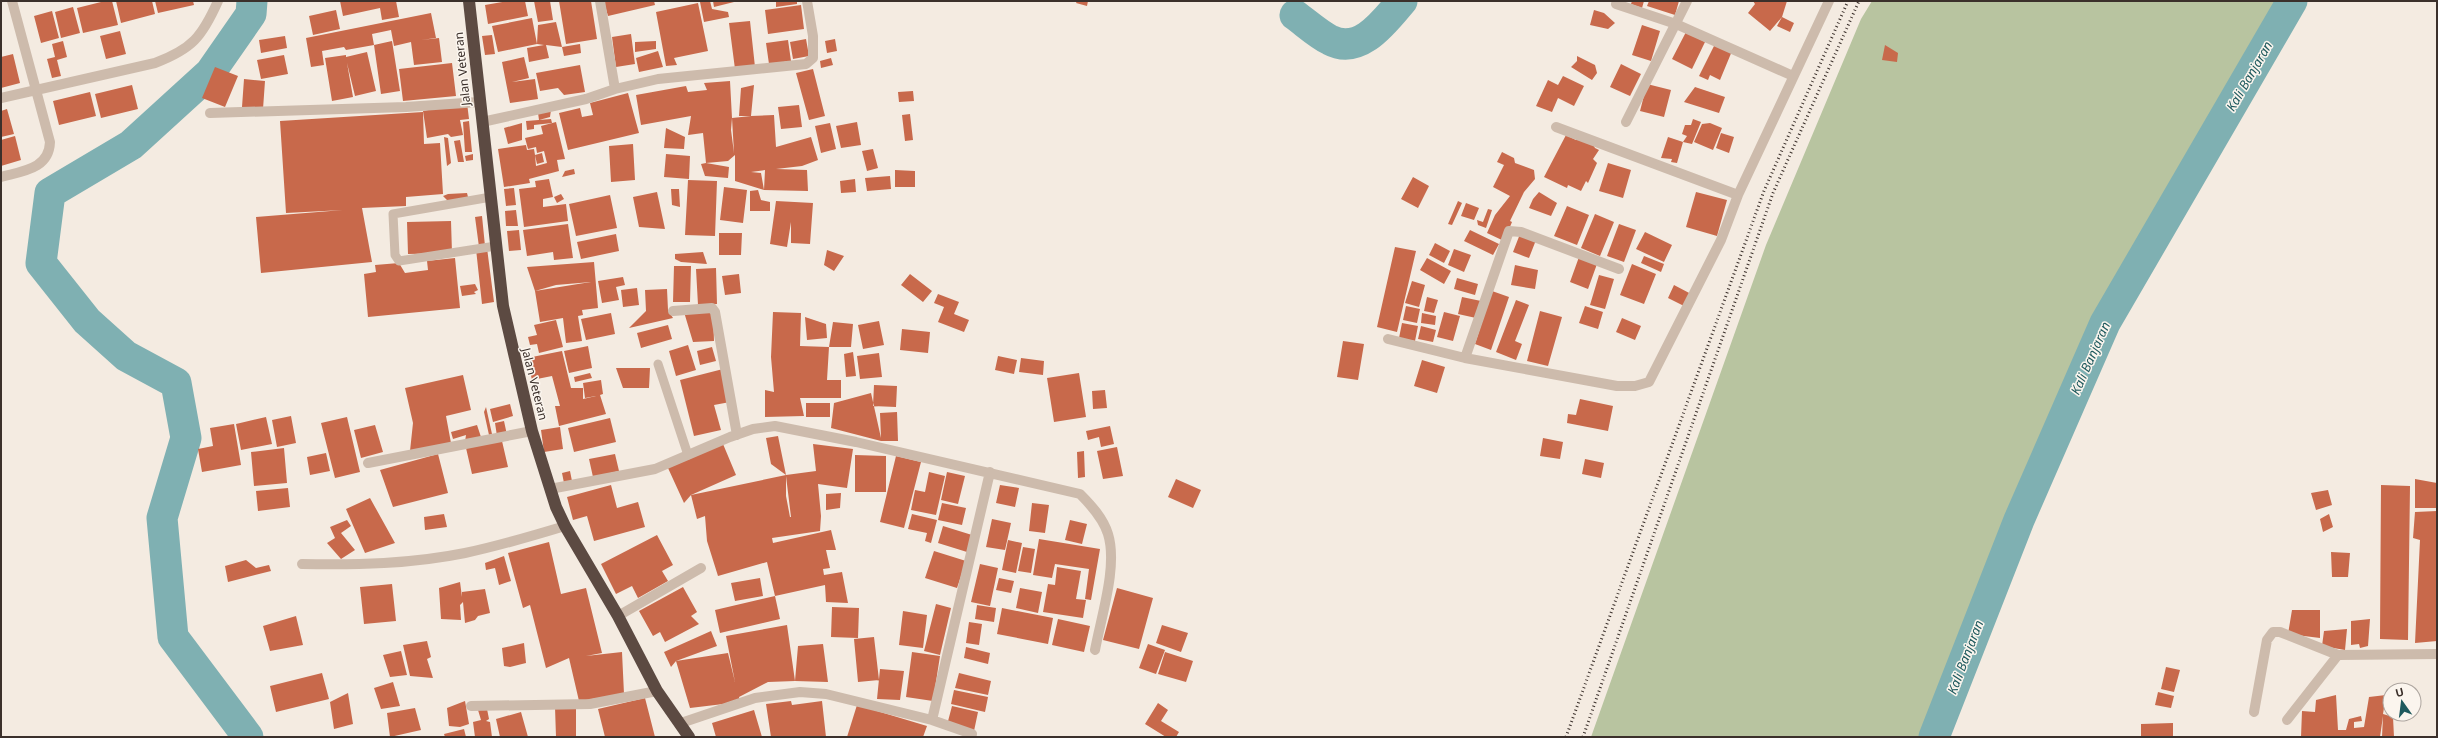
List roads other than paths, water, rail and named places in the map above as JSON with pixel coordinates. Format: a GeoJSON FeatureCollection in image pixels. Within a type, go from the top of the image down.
{"type":"FeatureCollection","features":[{"type":"Feature","properties":{"kind":"highway","name":"Jalan Veteran"},"geometry":{"type":"LineString","coordinates":[[469,1],[496,246],[510,342],[532,431],[550,489],[565,526],[618,616],[657,691],[681,723],[689,737]]}},
{"type":"Feature","properties":{"kind":"street"},"geometry":{"type":"LineString","coordinates":[[1,177],[26,170],[43,162],[50,152],[50,142],[14,1]]}},
{"type":"Feature","properties":{"kind":"street"},"geometry":{"type":"LineString","coordinates":[[1,98],[155,63],[179,54],[197,38],[209,21],[218,1]]}},
{"type":"Feature","properties":{"kind":"street"},"geometry":{"type":"LineString","coordinates":[[600,1],[615,89]]}},
{"type":"Feature","properties":{"kind":"street"},"geometry":{"type":"LineString","coordinates":[[482,122],[586,99],[615,89],[658,79],[806,64],[813,58],[814,49],[807,1]]}},
{"type":"Feature","properties":{"kind":"street"},"geometry":{"type":"LineString","coordinates":[[1626,122],[1687,1]]}},
{"type":"Feature","properties":{"kind":"street"},"geometry":{"type":"LineString","coordinates":[[1388,339],[1465,358],[1617,386],[1644,385],[1654,376],[1718,247],[1738,195],[1829,1]]}},
{"type":"Feature","properties":{"kind":"street"},"geometry":{"type":"LineString","coordinates":[[1616,4],[1676,24],[1793,76]]}},
{"type":"Feature","properties":{"kind":"street"},"geometry":{"type":"LineString","coordinates":[[210,113],[406,107],[479,102]]}},
{"type":"Feature","properties":{"kind":"street"},"geometry":{"type":"LineString","coordinates":[[1556,127],[1738,195]]}},
{"type":"Feature","properties":{"kind":"street"},"geometry":{"type":"LineString","coordinates":[[1465,358],[1509,231],[1522,232],[1619,269]]}},
{"type":"Feature","properties":{"kind":"street"},"geometry":{"type":"LineString","coordinates":[[674,311],[712,308],[715,312],[737,435]]}},
{"type":"Feature","properties":{"kind":"street"},"geometry":{"type":"LineString","coordinates":[[550,489],[655,469],[753,429],[775,426],[856,442],[1080,494],[1101,519],[1108,534],[1110,546],[1110,571],[1095,650]]}},
{"type":"Feature","properties":{"kind":"street"},"geometry":{"type":"LineString","coordinates":[[368,463],[532,431]]}},
{"type":"Feature","properties":{"kind":"street"},"geometry":{"type":"LineString","coordinates":[[932,720],[990,472]]}},
{"type":"Feature","properties":{"kind":"street"},"geometry":{"type":"LineString","coordinates":[[302,564],[351,565],[431,559],[496,547],[565,526]]}},
{"type":"Feature","properties":{"kind":"street"},"geometry":{"type":"LineString","coordinates":[[618,616],[701,568]]}},
{"type":"Feature","properties":{"kind":"street"},"geometry":{"type":"LineString","coordinates":[[2254,712],[2267,640],[2273,632],[2280,632],[2338,655],[2437,654]]}},
{"type":"Feature","properties":{"kind":"street"},"geometry":{"type":"LineString","coordinates":[[2287,720],[2338,655]]}},
{"type":"Feature","properties":{"kind":"street"},"geometry":{"type":"LineString","coordinates":[[471,706],[590,704],[657,691]]}},
{"type":"Feature","properties":{"kind":"street"},"geometry":{"type":"LineString","coordinates":[[681,723],[755,698],[800,692],[826,694],[932,720],[972,734]]}},
{"type":"Feature","properties":{"kind":"lane"},"geometry":{"type":"LineString","coordinates":[[491,197],[393,214],[395,255],[399,261],[496,246]]}},
{"type":"Feature","properties":{"kind":"lane"},"geometry":{"type":"LineString","coordinates":[[658,364],[688,455]]}},
{"type":"Feature","properties":{"kind":"waterway"},"geometry":{"type":"LineString","coordinates":[[248,737],[173,637],[162,518],[186,438],[176,383],[126,356],[87,321],[41,263],[50,193],[131,145],[210,73],[251,14],[252,1]]}},
{"type":"Feature","properties":{"kind":"waterway"},"geometry":{"type":"LineString","coordinates":[[1295,15],[1330,40],[1341,44],[1352,43],[1371,34],[1388,18],[1402,1]]}},
{"type":"Feature","properties":{"kind":"waterway","name":"Kali Banjaran"},"geometry":{"type":"LineString","coordinates":[[1934,737],[2019,520],[2105,323],[2292,1]]}},
{"type":"Feature","properties":{"kind":"railway"},"geometry":{"type":"LineString","coordinates":[[1566,737],[1764,191],[1848,1]]}},
{"type":"Feature","properties":{"kind":"railway"},"geometry":{"type":"LineString","coordinates":[[1583,737],[1773,193],[1859,1]]}}]}
